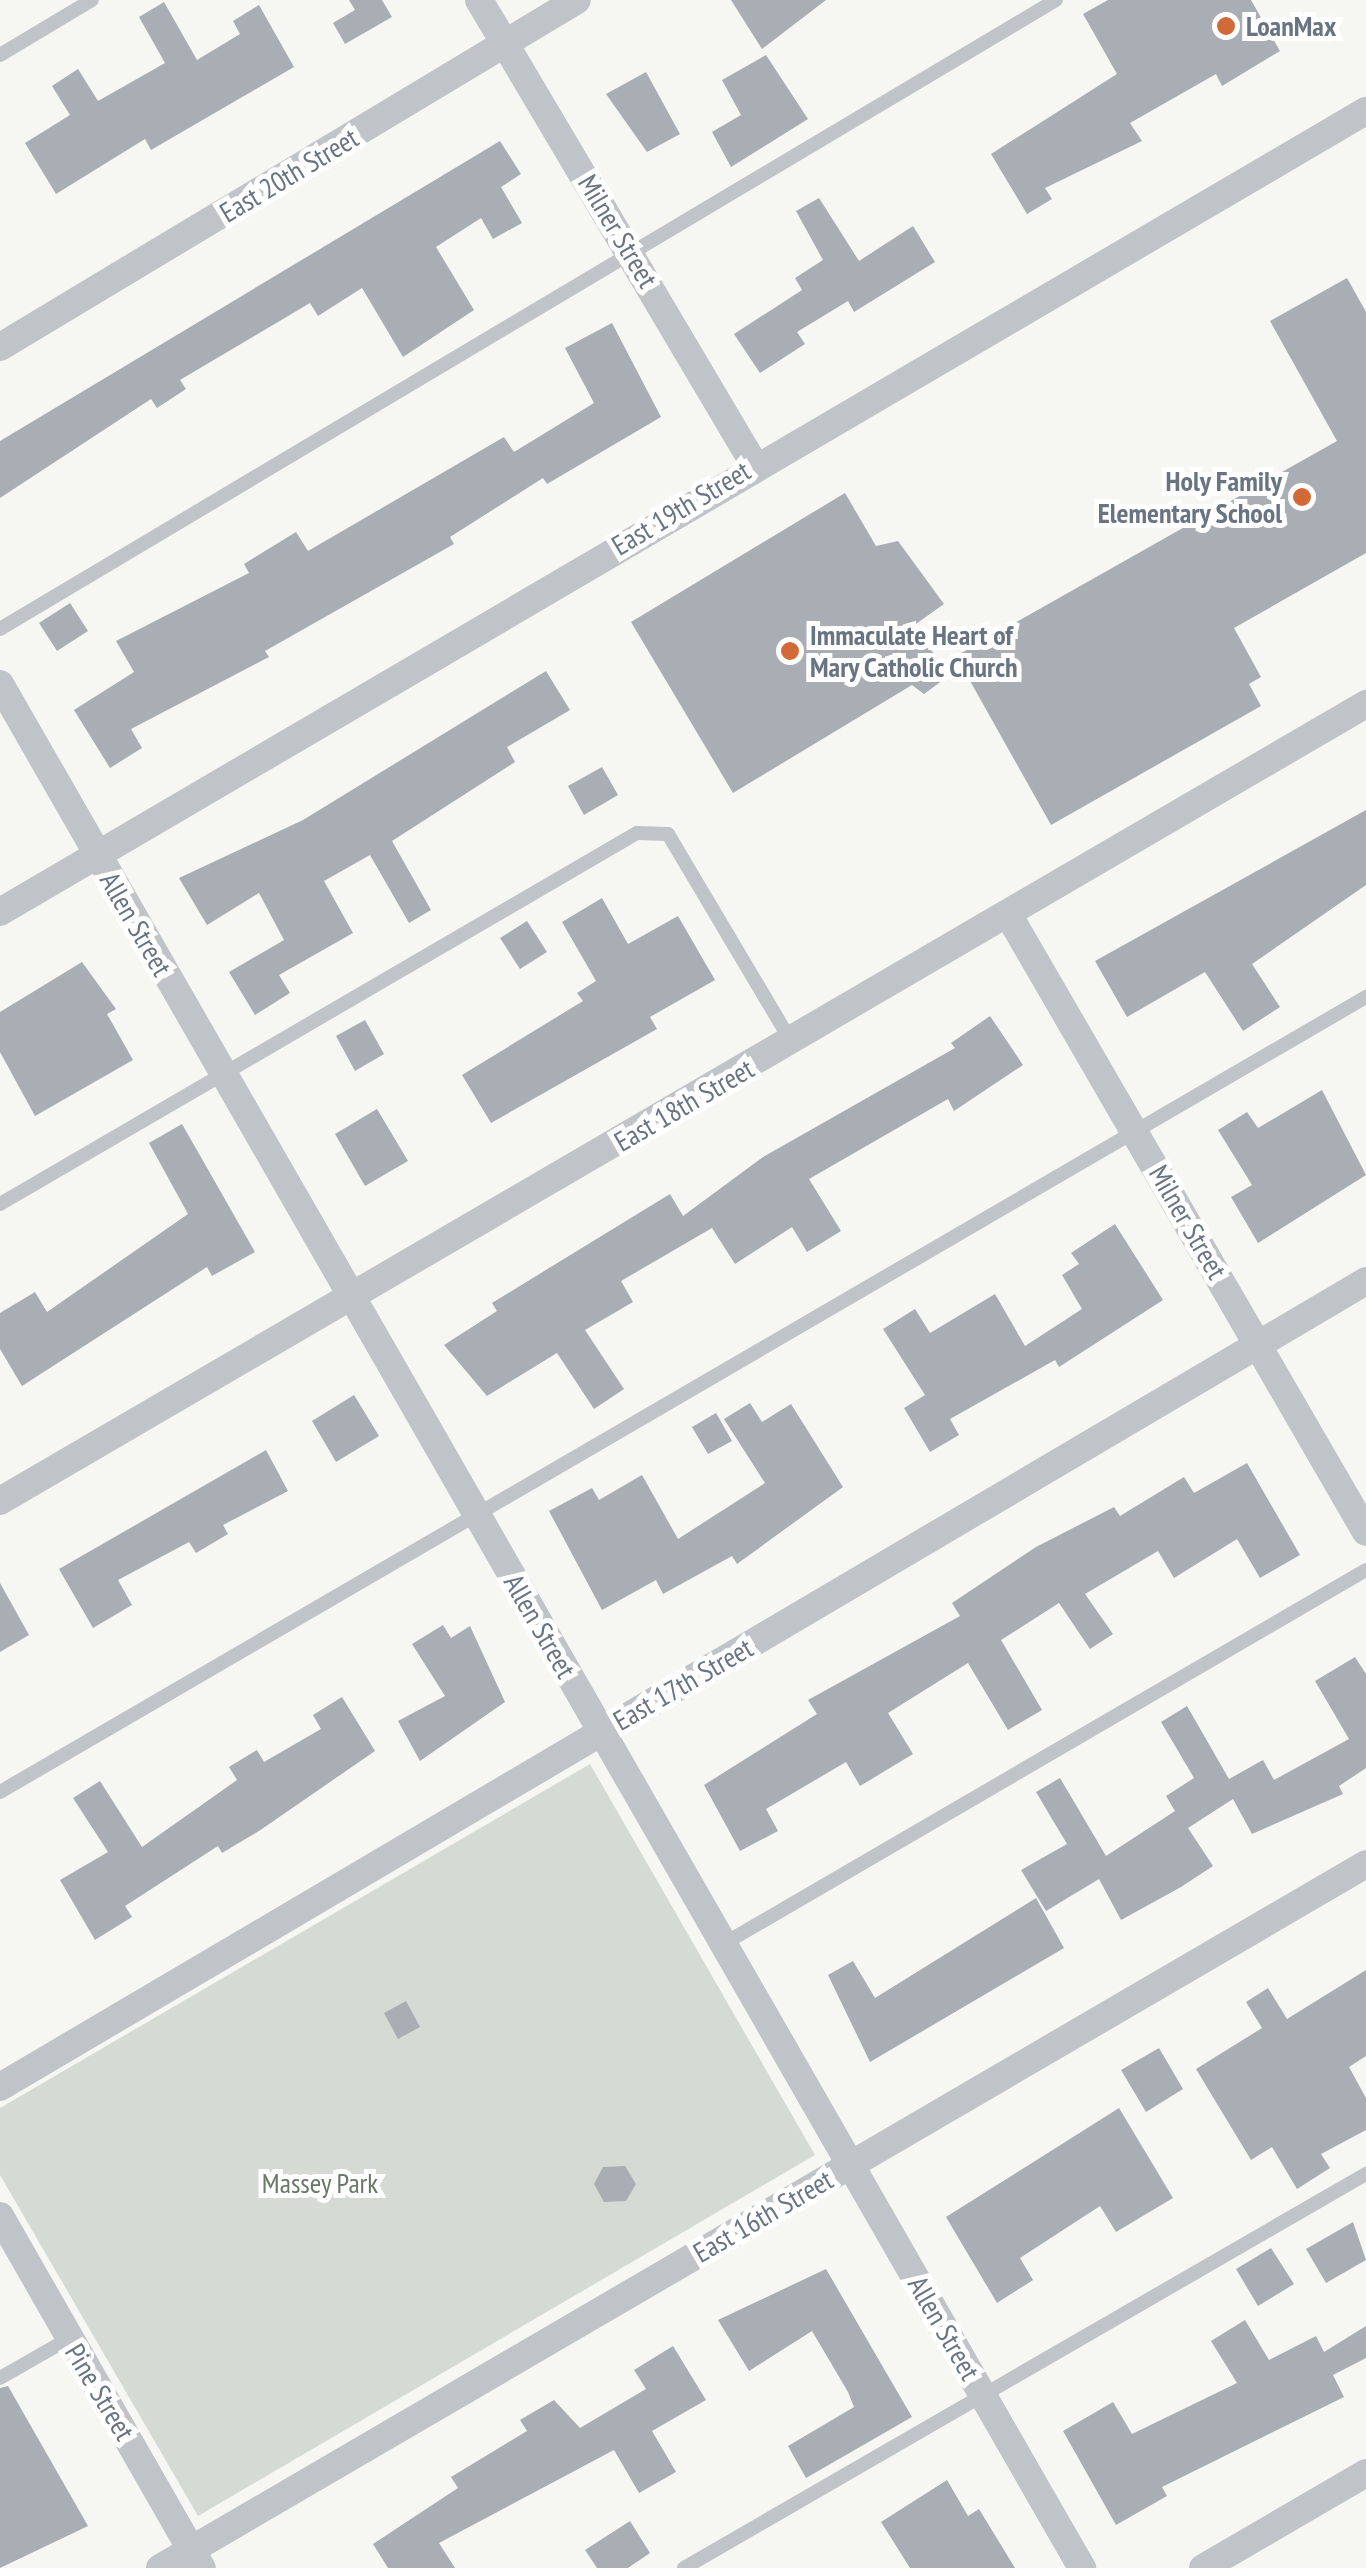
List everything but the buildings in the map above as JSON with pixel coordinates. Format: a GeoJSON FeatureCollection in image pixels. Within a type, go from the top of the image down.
{"type":"FeatureCollection","features":[{"type":"Feature","properties":{"kind":"street","name":"Milner Street"},"geometry":{"type":"LineString","coordinates":[[479,0],[754,464]]}},
{"type":"Feature","properties":{"kind":"street","name":"East 20th Street"},"geometry":{"type":"LineString","coordinates":[[0,347],[577,0]]}},
{"type":"Feature","properties":{"kind":"street","name":"East 19th Street"},"geometry":{"type":"LineString","coordinates":[[0,912],[754,464],[1366,111]]}},
{"type":"Feature","properties":{"kind":"street","name":"Allen Street"},"geometry":{"type":"LineString","coordinates":[[0,684],[719,1947],[1082,2568]]}},
{"type":"Feature","properties":{"kind":"street","name":"East 18th Street"},"geometry":{"type":"LineString","coordinates":[[0,1501],[347,1297],[792,1044],[1366,704]]}},
{"type":"Feature","properties":{"kind":"street","name":"Milner Street"},"geometry":{"type":"LineString","coordinates":[[1008,914],[1366,1532]]}},
{"type":"Feature","properties":{"kind":"street","name":"East 17th Street"},"geometry":{"type":"LineString","coordinates":[[0,2087],[1366,1282]]}},
{"type":"Feature","properties":{"kind":"street","name":"East 16th Street"},"geometry":{"type":"LineString","coordinates":[[160,2568],[197,2558],[850,2166],[1366,1864]]}},
{"type":"Feature","properties":{"kind":"street","name":"Pine Street"},"geometry":{"type":"LineString","coordinates":[[0,2216],[197,2558]]}},
{"type":"Feature","properties":{"kind":"street"},"geometry":{"type":"LineString","coordinates":[[1203,2568],[1366,2473]]}},
{"type":"Feature","properties":{"kind":"lane"},"geometry":{"type":"LineString","coordinates":[[0,55],[92,0]]}},
{"type":"Feature","properties":{"kind":"lane"},"geometry":{"type":"LineString","coordinates":[[0,629],[1056,0]]}},
{"type":"Feature","properties":{"kind":"lane"},"geometry":{"type":"LineString","coordinates":[[0,1204],[638,833],[668,834],[792,1044]]}},
{"type":"Feature","properties":{"kind":"lane"},"geometry":{"type":"LineString","coordinates":[[0,1792],[1137,1134],[1366,997]]}},
{"type":"Feature","properties":{"kind":"lane"},"geometry":{"type":"LineString","coordinates":[[719,1947],[1366,1570]]}},
{"type":"Feature","properties":{"kind":"lane"},"geometry":{"type":"LineString","coordinates":[[684,2568],[1366,2174]]}},
{"type":"Feature","properties":{"kind":"lane"},"geometry":{"type":"LineString","coordinates":[[0,2378],[68,2339]]}},
{"type":"Feature","properties":{"kind":"green space","name":"Massey Park"},"geometry":{"type":"Polygon","coordinates":[[[590,1764],[815,2155],[198,2516],[0,2175],[0,2108],[590,1764]]]}},
{"type":"Feature","properties":{"kind":"place","name":"LoanMax"},"geometry":{"type":"Point","coordinates":[1226,26]}},
{"type":"Feature","properties":{"kind":"place","name":"Holy Family Elementary School"},"geometry":{"type":"Point","coordinates":[1302,497]}},
{"type":"Feature","properties":{"kind":"place","name":"Immaculate Heart of Mary Catholic Church"},"geometry":{"type":"Point","coordinates":[790,651]}}]}
